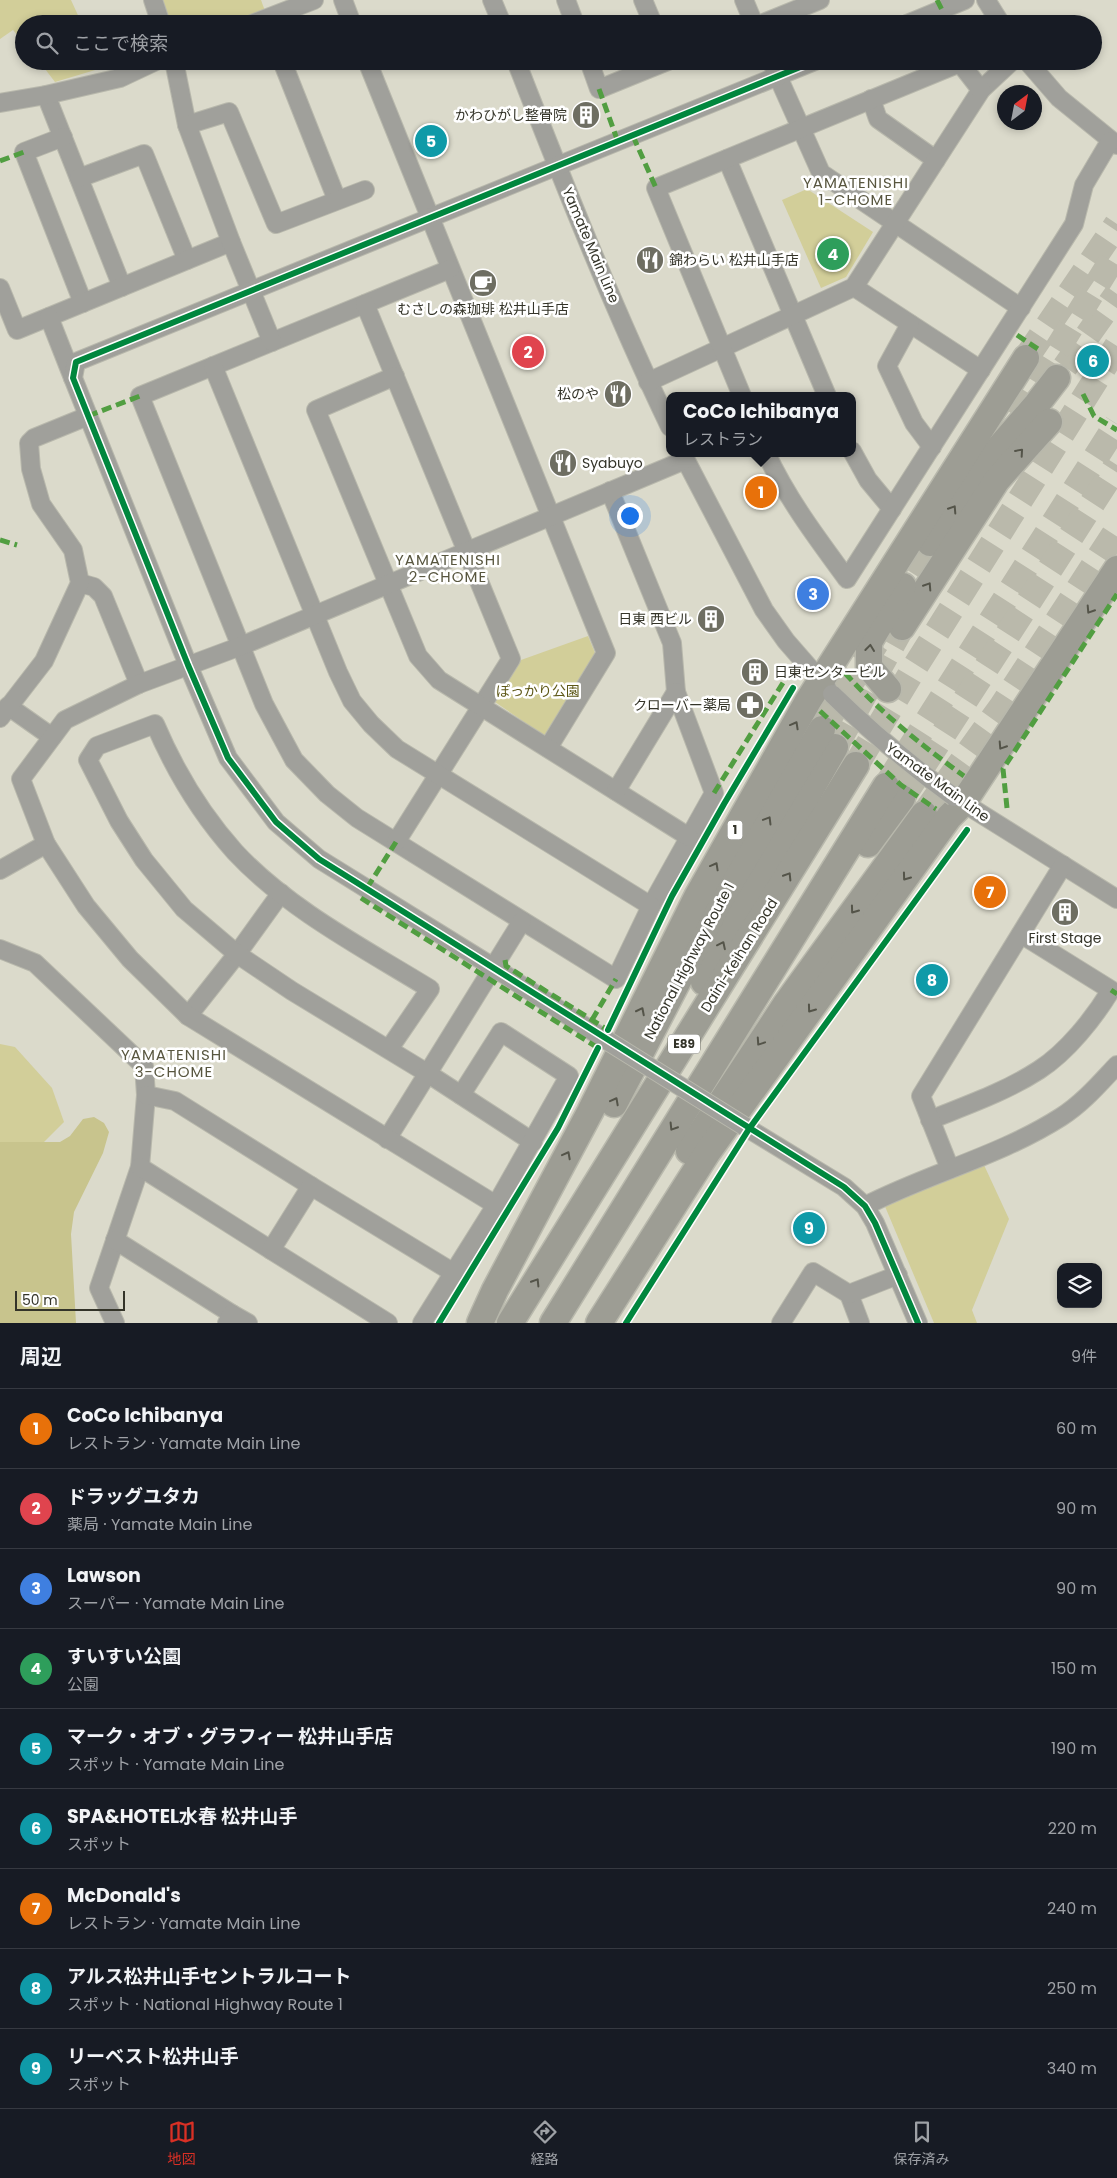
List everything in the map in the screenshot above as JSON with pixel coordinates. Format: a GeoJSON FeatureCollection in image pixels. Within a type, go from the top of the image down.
{"type":"FeatureCollection","features":[{"type":"Feature","properties":{"kind":"highway","name":"1"},"geometry":{"type":"LineString","coordinates":[[481,1323],[495,1290],[590,1112],[697,897],[826,687],[855,630],[1026,358]]}},
{"type":"Feature","properties":{"kind":"highway"},"geometry":{"type":"LineString","coordinates":[[888,689],[869,667],[870,642],[959,498],[985,464],[1038,404],[1057,378]]}},
{"type":"Feature","properties":{"kind":"highway"},"geometry":{"type":"LineString","coordinates":[[902,627],[997,480],[1049,422]]}},
{"type":"Feature","properties":{"kind":"highway"},"geometry":{"type":"LineString","coordinates":[[599,1323],[708,1153],[949,817],[1117,569]]}},
{"type":"Feature","properties":{"kind":"highway","name":"National Highway Route 1"},"geometry":{"type":"LineString","coordinates":[[481,1323],[584,1162],[722,896],[828,738],[631,1130]]}},
{"type":"Feature","properties":{"kind":"highway","name":"Daini-Keihan Road"},"geometry":{"type":"LineString","coordinates":[[510,1323],[856,765]]}},
{"type":"Feature","properties":{"kind":"highway","name":"E89"},"geometry":{"type":"LineString","coordinates":[[553,1323],[763,982],[894,792]]}},
{"type":"Feature","properties":{"kind":"highway"},"geometry":{"type":"LineString","coordinates":[[583,1323],[705,1124],[786,1004],[924,814]]}},
{"type":"Feature","properties":{"kind":"street"},"geometry":{"type":"LineString","coordinates":[[153,0],[158,15]]}},
{"type":"Feature","properties":{"kind":"street"},"geometry":{"type":"LineString","coordinates":[[278,15],[314,0]]}},
{"type":"Feature","properties":{"kind":"street"},"geometry":{"type":"LineString","coordinates":[[343,0],[349,15]]}},
{"type":"Feature","properties":{"kind":"street"},"geometry":{"type":"LineString","coordinates":[[492,0],[498,15]]}},
{"type":"Feature","properties":{"kind":"street"},"geometry":{"type":"LineString","coordinates":[[566,0],[572,15]]}},
{"type":"Feature","properties":{"kind":"street"},"geometry":{"type":"LineString","coordinates":[[643,0],[649,15]]}},
{"type":"Feature","properties":{"kind":"street"},"geometry":{"type":"LineString","coordinates":[[744,0],[750,15]]}},
{"type":"Feature","properties":{"kind":"street"},"geometry":{"type":"LineString","coordinates":[[783,15],[820,0]]}},
{"type":"Feature","properties":{"kind":"street"},"geometry":{"type":"LineString","coordinates":[[929,15],[965,0]]}},
{"type":"Feature","properties":{"kind":"street"},"geometry":{"type":"LineString","coordinates":[[986,0],[995,15]]}},
{"type":"Feature","properties":{"kind":"street"},"geometry":{"type":"LineString","coordinates":[[0,103],[46,96],[120,78],[137,70]]}},
{"type":"Feature","properties":{"kind":"street"},"geometry":{"type":"LineString","coordinates":[[176,70],[187,125],[231,242],[272,342]]}},
{"type":"Feature","properties":{"kind":"street"},"geometry":{"type":"LineString","coordinates":[[286,70],[337,200]]}},
{"type":"Feature","properties":{"kind":"street"},"geometry":{"type":"LineString","coordinates":[[371,70],[606,653],[548,748]]}},
{"type":"Feature","properties":{"kind":"street","name":"Yamate Main Line"},"geometry":{"type":"LineString","coordinates":[[520,70],[648,382],[666,419]]}},
{"type":"Feature","properties":{"kind":"street"},"geometry":{"type":"LineString","coordinates":[[592,70],[599,89],[646,70]]}},
{"type":"Feature","properties":{"kind":"street"},"geometry":{"type":"LineString","coordinates":[[73,378],[76,362],[558,167],[772,70]]}},
{"type":"Feature","properties":{"kind":"street"},"geometry":{"type":"LineString","coordinates":[[774,70],[821,173],[1021,308]]}},
{"type":"Feature","properties":{"kind":"street"},"geometry":{"type":"LineString","coordinates":[[740,392],[656,188],[943,70]]}},
{"type":"Feature","properties":{"kind":"street"},"geometry":{"type":"LineString","coordinates":[[965,70],[981,90]]}},
{"type":"Feature","properties":{"kind":"street"},"geometry":{"type":"LineString","coordinates":[[648,382],[854,287],[981,90],[1002,70]]}},
{"type":"Feature","properties":{"kind":"street"},"geometry":{"type":"LineString","coordinates":[[768,457],[782,486],[807,525],[847,579],[1074,224],[1084,185],[1114,143],[1059,98],[1035,70]]}},
{"type":"Feature","properties":{"kind":"street"},"geometry":{"type":"LineString","coordinates":[[46,96],[122,287]]}},
{"type":"Feature","properties":{"kind":"street"},"geometry":{"type":"LineString","coordinates":[[872,99],[878,119],[936,160]]}},
{"type":"Feature","properties":{"kind":"street"},"geometry":{"type":"LineString","coordinates":[[187,125],[229,112],[276,224],[365,190]]}},
{"type":"Feature","properties":{"kind":"street"},"geometry":{"type":"LineString","coordinates":[[62,137],[24,152],[83,303]]}},
{"type":"Feature","properties":{"kind":"street"},"geometry":{"type":"LineString","coordinates":[[79,178],[144,154],[187,260]]}},
{"type":"Feature","properties":{"kind":"street"},"geometry":{"type":"LineString","coordinates":[[727,159],[825,392]]}},
{"type":"Feature","properties":{"kind":"street"},"geometry":{"type":"LineString","coordinates":[[0,288],[17,330],[231,242]]}},
{"type":"Feature","properties":{"kind":"street"},"geometry":{"type":"LineString","coordinates":[[450,269],[140,396],[264,704],[294,760],[327,794],[357,818],[616,979],[651,906],[714,793],[676,692],[672,643],[610,491]]}},
{"type":"Feature","properties":{"kind":"street"},"geometry":{"type":"LineString","coordinates":[[854,287],[981,370]]}},
{"type":"Feature","properties":{"kind":"street"},"geometry":{"type":"LineString","coordinates":[[365,304],[511,659],[396,842]]}},
{"type":"Feature","properties":{"kind":"street"},"geometry":{"type":"LineString","coordinates":[[49,317],[188,665],[228,758],[276,822],[319,859],[844,1187],[865,1206],[898,1275],[918,1323]]}},
{"type":"Feature","properties":{"kind":"street"},"geometry":{"type":"LineString","coordinates":[[910,324],[887,366],[914,423],[932,447]]}},
{"type":"Feature","properties":{"kind":"street"},"geometry":{"type":"LineString","coordinates":[[213,366],[314,615],[352,701],[371,724],[397,748],[651,906]]}},
{"type":"Feature","properties":{"kind":"street"},"geometry":{"type":"LineString","coordinates":[[395,376],[316,410],[418,656],[439,680],[689,837]]}},
{"type":"Feature","properties":{"kind":"street"},"geometry":{"type":"LineString","coordinates":[[52,737],[4,712],[44,661],[80,583],[73,550],[41,504],[31,469],[29,442],[34,438],[88,416]]}},
{"type":"Feature","properties":{"kind":"street"},"geometry":{"type":"LineString","coordinates":[[496,1205],[188,1016],[130,959],[86,906],[46,844],[21,778],[65,720],[139,684],[240,646],[551,516],[682,457]]}},
{"type":"Feature","properties":{"kind":"street","name":"Yamate Main Line"},"geometry":{"type":"LineString","coordinates":[[685,457],[764,610],[786,641],[826,687],[876,737],[916,770],[959,800],[1117,899]]}},
{"type":"Feature","properties":{"kind":"street"},"geometry":{"type":"LineString","coordinates":[[855,457],[868,480],[892,509]]}},
{"type":"Feature","properties":{"kind":"street"},"geometry":{"type":"LineString","coordinates":[[80,583],[94,587],[104,596],[139,684]]}},
{"type":"Feature","properties":{"kind":"street"},"geometry":{"type":"LineString","coordinates":[[616,791],[676,692]]}},
{"type":"Feature","properties":{"kind":"street"},"geometry":{"type":"LineString","coordinates":[[389,1049],[430,989],[281,893],[236,853],[205,815],[184,783],[154,724],[97,746],[88,760],[119,822],[144,860],[184,910],[237,954],[292,991],[389,1049],[533,1142]]}},
{"type":"Feature","properties":{"kind":"street"},"geometry":{"type":"LineString","coordinates":[[0,870],[46,844]]}},
{"type":"Feature","properties":{"kind":"street"},"geometry":{"type":"LineString","coordinates":[[950,1169],[921,1096],[1063,865]]}},
{"type":"Feature","properties":{"kind":"street"},"geometry":{"type":"LineString","coordinates":[[188,1016],[237,954],[281,893]]}},
{"type":"Feature","properties":{"kind":"street"},"geometry":{"type":"LineString","coordinates":[[387,1139],[522,921]]}},
{"type":"Feature","properties":{"kind":"street"},"geometry":{"type":"LineString","coordinates":[[930,1120],[1005,1090],[1041,1069],[1074,1039],[1097,1013],[1111,990],[1021,934]]}},
{"type":"Feature","properties":{"kind":"street"},"geometry":{"type":"LineString","coordinates":[[0,949],[35,963],[144,1066],[146,1094],[140,1167],[99,1288],[115,1323]]}},
{"type":"Feature","properties":{"kind":"street"},"geometry":{"type":"LineString","coordinates":[[422,1323],[496,1205],[569,1076],[501,1032],[461,1095]]}},
{"type":"Feature","properties":{"kind":"street"},"geometry":{"type":"LineString","coordinates":[[865,1206],[888,1194],[1019,1142],[1063,1116],[1117,1065]]}},
{"type":"Feature","properties":{"kind":"street"},"geometry":{"type":"LineString","coordinates":[[146,1094],[175,1102],[454,1273]]}},
{"type":"Feature","properties":{"kind":"street"},"geometry":{"type":"LineString","coordinates":[[140,1167],[388,1323]]}},
{"type":"Feature","properties":{"kind":"street"},"geometry":{"type":"LineString","coordinates":[[271,1250],[311,1186]]}},
{"type":"Feature","properties":{"kind":"street"},"geometry":{"type":"LineString","coordinates":[[115,1240],[229,1318],[248,1323]]}},
{"type":"Feature","properties":{"kind":"street"},"geometry":{"type":"LineString","coordinates":[[781,1323],[813,1272],[849,1294],[860,1323]]}},
{"type":"Feature","properties":{"kind":"street"},"geometry":{"type":"LineString","coordinates":[[849,1294],[898,1275]]}},
{"type":"Feature","properties":{"kind":"green space"},"geometry":{"type":"Polygon","coordinates":[[[0,0],[71,0],[78,15],[15,15],[15,32],[13,30],[0,39],[0,0]]]}},
{"type":"Feature","properties":{"kind":"green space"},"geometry":{"type":"Polygon","coordinates":[[[162,0],[261,0],[265,11],[255,15],[168,15],[162,0]]]}},
{"type":"Feature","properties":{"kind":"green space"},"geometry":{"type":"Polygon","coordinates":[[[46,70],[95,70],[55,82],[46,70]]]}},
{"type":"Feature","properties":{"kind":"green space"},"geometry":{"type":"Polygon","coordinates":[[[807,189],[873,232],[846,277],[821,288],[782,200],[807,189]]]}},
{"type":"Feature","properties":{"kind":"green space","name":"ぽっかり公園"},"geometry":{"type":"Polygon","coordinates":[[[588,636],[595,653],[546,737],[495,702],[521,660],[588,636]]]}},
{"type":"Feature","properties":{"kind":"green space"},"geometry":{"type":"Polygon","coordinates":[[[0,1044],[15,1047],[52,1088],[64,1122],[44,1142],[0,1142],[0,1044]]]}},
{"type":"Feature","properties":{"kind":"green space"},"geometry":{"type":"Polygon","coordinates":[[[984,1165],[1009,1219],[972,1310],[977,1323],[934,1323],[884,1204],[984,1165]]]}},
{"type":"Feature","properties":{"kind":"shaded area"},"geometry":{"type":"Polygon","coordinates":[[[94,1117],[104,1123],[109,1132],[103,1153],[74,1212],[71,1234],[76,1323],[0,1323],[0,1142],[60,1142],[70,1136],[83,1119],[94,1117]]]}},
{"type":"Feature","properties":{"kind":"tunnel"},"geometry":{"type":"LineString","coordinates":[[1026,358],[1117,224]]}},
{"type":"Feature","properties":{"kind":"tunnel"},"geometry":{"type":"LineString","coordinates":[[1016,416],[1117,252]]}},
{"type":"Feature","properties":{"kind":"tunnel"},"geometry":{"type":"LineString","coordinates":[[1065,367],[1117,294]]}},
{"type":"Feature","properties":{"kind":"tunnel"},"geometry":{"type":"LineString","coordinates":[[856,765],[913,670],[1117,346]]}},
{"type":"Feature","properties":{"kind":"tunnel"},"geometry":{"type":"LineString","coordinates":[[886,786],[1117,424]]}},
{"type":"Feature","properties":{"kind":"tunnel"},"geometry":{"type":"LineString","coordinates":[[902,798],[1117,465]]}},
{"type":"Feature","properties":{"kind":"tunnel"},"geometry":{"type":"LineString","coordinates":[[896,609],[948,526]]}},
{"type":"Feature","properties":{"kind":"tunnel"},"geometry":{"type":"LineString","coordinates":[[924,814],[1002,706],[1117,530]]}},
{"type":"Feature","properties":{"kind":"tunnel"},"geometry":{"type":"LineString","coordinates":[[835,747],[902,627]]}},
{"type":"Feature","properties":{"kind":"tunnel"},"geometry":{"type":"LineString","coordinates":[[822,729],[876,643]]}},
{"type":"Feature","properties":{"kind":"marked path"},"geometry":{"type":"LineString","coordinates":[[937,0],[942,10]]}},
{"type":"Feature","properties":{"kind":"marked path"},"geometry":{"type":"LineString","coordinates":[[599,89],[618,142]]}},
{"type":"Feature","properties":{"kind":"marked path"},"geometry":{"type":"LineString","coordinates":[[633,136],[656,188]]}},
{"type":"Feature","properties":{"kind":"marked path"},"geometry":{"type":"LineString","coordinates":[[0,161],[24,152]]}},
{"type":"Feature","properties":{"kind":"marked path"},"geometry":{"type":"LineString","coordinates":[[1017,335],[1038,349]]}},
{"type":"Feature","properties":{"kind":"marked path"},"geometry":{"type":"LineString","coordinates":[[1083,394],[1094,416],[1117,430]]}},
{"type":"Feature","properties":{"kind":"marked path"},"geometry":{"type":"LineString","coordinates":[[88,416],[140,396]]}},
{"type":"Feature","properties":{"kind":"marked path"},"geometry":{"type":"LineString","coordinates":[[0,540],[17,545]]}},
{"type":"Feature","properties":{"kind":"marked path"},"geometry":{"type":"LineString","coordinates":[[1007,808],[1003,769],[1117,594]]}},
{"type":"Feature","properties":{"kind":"marked path"},"geometry":{"type":"LineString","coordinates":[[845,673],[901,728],[964,776]]}},
{"type":"Feature","properties":{"kind":"marked path"},"geometry":{"type":"LineString","coordinates":[[714,793],[786,678]]}},
{"type":"Feature","properties":{"kind":"marked path"},"geometry":{"type":"LineString","coordinates":[[820,711],[901,785],[936,809]]}},
{"type":"Feature","properties":{"kind":"marked path"},"geometry":{"type":"LineString","coordinates":[[367,888],[396,842]]}},
{"type":"Feature","properties":{"kind":"marked path"},"geometry":{"type":"LineString","coordinates":[[361,898],[598,1048]]}},
{"type":"Feature","properties":{"kind":"marked path"},"geometry":{"type":"LineString","coordinates":[[505,960],[506,966],[608,1030]]}},
{"type":"Feature","properties":{"kind":"marked path"},"geometry":{"type":"LineString","coordinates":[[592,1020],[616,979]]}},
{"type":"Feature","properties":{"kind":"marked path"},"geometry":{"type":"LineString","coordinates":[[1111,990],[1117,994]]}},
{"type":"Feature","properties":{"kind":"cycle path"},"geometry":{"type":"LineString","coordinates":[[793,70],[76,362],[73,378],[188,665],[228,758],[276,822],[319,859],[844,1187],[865,1206],[875,1223],[918,1323]]}},
{"type":"Feature","properties":{"kind":"cycle path"},"geometry":{"type":"LineString","coordinates":[[608,1030],[672,896],[793,688]]}},
{"type":"Feature","properties":{"kind":"cycle path"},"geometry":{"type":"LineString","coordinates":[[626,1323],[749,1129],[967,830]]}},
{"type":"Feature","properties":{"kind":"cycle path"},"geometry":{"type":"LineString","coordinates":[[439,1323],[558,1128],[598,1048]]}},
{"type":"Feature","properties":{"kind":"place","name":"かわひがし整骨院"},"geometry":{"type":"Point","coordinates":[586,115]}},
{"type":"Feature","properties":{"kind":"place","name":"マーク・オブ・グラフィー 松井山手店"},"geometry":{"type":"Point","coordinates":[431,141]}},
{"type":"Feature","properties":{"kind":"place","name":"すいすい公園"},"geometry":{"type":"Point","coordinates":[833,254]}},
{"type":"Feature","properties":{"kind":"place","name":"錦わらい 松井山手店"},"geometry":{"type":"Point","coordinates":[650,260]}},
{"type":"Feature","properties":{"kind":"place","name":"むさしの森珈琲 松井山手店"},"geometry":{"type":"Point","coordinates":[483,283]}},
{"type":"Feature","properties":{"kind":"place","name":"ドラッグユタカ"},"geometry":{"type":"Point","coordinates":[528,352]}},
{"type":"Feature","properties":{"kind":"place","name":"SPA&HOTEL水春 松井山手"},"geometry":{"type":"Point","coordinates":[1093,361]}},
{"type":"Feature","properties":{"kind":"place","name":"松のや"},"geometry":{"type":"Point","coordinates":[618,394]}},
{"type":"Feature","properties":{"kind":"place","name":"Syabuyo"},"geometry":{"type":"Point","coordinates":[563,463]}},
{"type":"Feature","properties":{"kind":"place","name":"CoCo Ichibanya"},"geometry":{"type":"Point","coordinates":[761,492]}},
{"type":"Feature","properties":{"kind":"place","name":"Lawson"},"geometry":{"type":"Point","coordinates":[813,594]}},
{"type":"Feature","properties":{"kind":"place","name":"日東 西ビル"},"geometry":{"type":"Point","coordinates":[711,619]}},
{"type":"Feature","properties":{"kind":"place","name":"日東センタービル"},"geometry":{"type":"Point","coordinates":[755,672]}},
{"type":"Feature","properties":{"kind":"place","name":"クローバー薬局"},"geometry":{"type":"Point","coordinates":[750,705]}},
{"type":"Feature","properties":{"kind":"place","name":"McDonald's"},"geometry":{"type":"Point","coordinates":[990,892]}},
{"type":"Feature","properties":{"kind":"place","name":"First Stage"},"geometry":{"type":"Point","coordinates":[1065,912]}},
{"type":"Feature","properties":{"kind":"place","name":"アルス松井山手セントラルコート"},"geometry":{"type":"Point","coordinates":[932,980]}},
{"type":"Feature","properties":{"kind":"place","name":"リーベスト松井山手"},"geometry":{"type":"Point","coordinates":[809,1228]}},
{"type":"Feature","properties":{"kind":"district","name":"YAMATENISHI 1-CHOME"},"geometry":{"type":"Point","coordinates":[856,192]}},
{"type":"Feature","properties":{"kind":"district","name":"YAMATENISHI 2-CHOME"},"geometry":{"type":"Point","coordinates":[448,568]}},
{"type":"Feature","properties":{"kind":"district","name":"YAMATENISHI 3-CHOME"},"geometry":{"type":"Point","coordinates":[174,1064]}}]}
